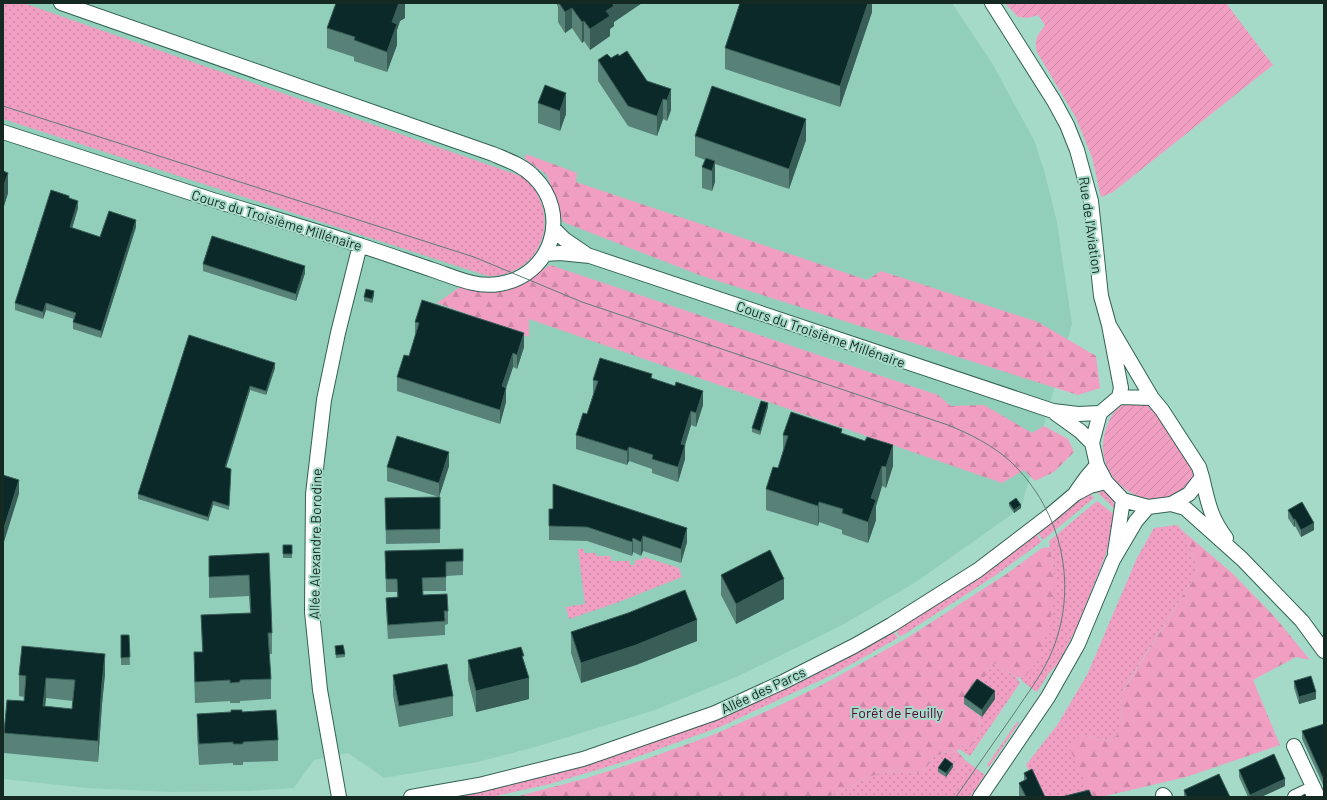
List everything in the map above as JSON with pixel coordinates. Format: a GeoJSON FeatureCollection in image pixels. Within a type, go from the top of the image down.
{"type":"FeatureCollection","features":[{"type":"Feature","properties":{"kind":"street","name":"Cours du Troisième Millénaire"},"geometry":{"type":"LineString","coordinates":[[3,132],[216,201],[360,245],[472,283],[487,285],[506,283],[522,276],[533,268],[544,254],[551,241],[553,209],[545,191],[534,176],[522,166],[61,3]]}},
{"type":"Feature","properties":{"kind":"street","name":"Rue de l'Aviation"},"geometry":{"type":"LineString","coordinates":[[992,3],[1054,101],[1067,125],[1077,150],[1091,202],[1101,296],[1109,325],[1121,388],[1119,397]]}},
{"type":"Feature","properties":{"kind":"street","name":"Cours du Troisième Millénaire"},"geometry":{"type":"LineString","coordinates":[[553,228],[564,239],[590,256]]}},
{"type":"Feature","properties":{"kind":"street","name":"Allée Alexandre Borodine"},"geometry":{"type":"LineString","coordinates":[[339,797],[320,690],[312,612],[313,494],[324,400],[338,333],[360,245]]}},
{"type":"Feature","properties":{"kind":"street","name":"Cours du Troisième Millénaire"},"geometry":{"type":"LineString","coordinates":[[544,254],[560,253],[590,256],[1053,411],[1078,414],[1100,413]]}},
{"type":"Feature","properties":{"kind":"street","name":"Rue de l'Aviation"},"geometry":{"type":"LineString","coordinates":[[1109,325],[1152,398],[1194,456],[1200,467],[1210,511],[1217,525],[1242,559]]}},
{"type":"Feature","properties":{"kind":"street"},"geometry":{"type":"LineString","coordinates":[[1152,398],[1119,397],[1100,413],[1092,443],[1097,465],[1106,482],[1123,500],[1148,507],[1171,504],[1189,494],[1202,477]]}},
{"type":"Feature","properties":{"kind":"street","name":"Cours du Troisième Millénaire"},"geometry":{"type":"LineString","coordinates":[[1053,411],[1080,430],[1092,443]]}},
{"type":"Feature","properties":{"kind":"street","name":"Allée des Parcs"},"geometry":{"type":"LineString","coordinates":[[1075,494],[1097,465]]}},
{"type":"Feature","properties":{"kind":"street","name":"Allée des Parcs"},"geometry":{"type":"LineString","coordinates":[[411,797],[479,785],[582,759],[715,713],[785,681],[854,646],[891,625],[978,570],[1075,494],[1090,486],[1106,482]]}},
{"type":"Feature","properties":{"kind":"street"},"geometry":{"type":"LineString","coordinates":[[1113,560],[1123,500]]}},
{"type":"Feature","properties":{"kind":"street","name":"Rue de l'Aviation"},"geometry":{"type":"LineString","coordinates":[[1171,504],[1185,508],[1242,559],[1302,621],[1324,651]]}},
{"type":"Feature","properties":{"kind":"street"},"geometry":{"type":"LineString","coordinates":[[980,797],[1048,697],[1078,644],[1113,560],[1136,521],[1148,507]]}},
{"type":"Feature","properties":{"kind":"street"},"geometry":{"type":"LineString","coordinates":[[1294,746],[1316,792],[1295,797]]}},
{"type":"Feature","properties":{"kind":"shaded area"},"geometry":{"type":"Polygon","coordinates":[[[3,3],[952,3],[992,63],[1034,140],[1044,170],[1057,222],[1072,324],[1021,508],[916,582],[844,624],[802,645],[736,677],[655,710],[539,746],[478,762],[384,778],[348,753],[314,760],[294,788],[250,791],[169,792],[87,788],[3,779],[3,3]]]}},
{"type":"Feature","properties":{"kind":"green space"},"geometry":{"type":"Polygon","coordinates":[[[3,3],[23,3],[518,175],[527,180],[533,186],[542,205],[544,232],[540,244],[534,255],[525,264],[514,271],[502,275],[488,276],[3,119],[3,3]]]}},
{"type":"Feature","properties":{"kind":"green space"},"geometry":{"type":"Polygon","coordinates":[[[1005,3],[1226,3],[1273,65],[1113,192],[1101,197],[1092,157],[1076,118],[1037,52],[1037,38],[1045,25],[1038,15],[1028,18],[1018,17],[1005,3]]]}},
{"type":"Feature","properties":{"kind":"green space"},"geometry":{"type":"Polygon","coordinates":[[[526,154],[577,173],[576,182],[867,280],[881,271],[1038,322],[1096,356],[1100,388],[1078,395],[702,276],[563,222],[547,175],[525,159],[526,154]]]}},
{"type":"Feature","properties":{"kind":"green space"},"geometry":{"type":"Polygon","coordinates":[[[550,265],[938,395],[951,406],[984,405],[1032,433],[1044,426],[1068,439],[1074,452],[1054,472],[1035,481],[1024,470],[1002,483],[529,319],[529,337],[437,303],[460,287],[515,288],[550,265]]]}},
{"type":"Feature","properties":{"kind":"green space"},"geometry":{"type":"Polygon","coordinates":[[[1128,401],[1145,402],[1180,443],[1197,477],[1182,492],[1166,498],[1150,499],[1135,495],[1122,487],[1112,475],[1105,462],[1103,446],[1106,429],[1114,412],[1128,401]]]}},
{"type":"Feature","properties":{"kind":"green space"},"geometry":{"type":"Polygon","coordinates":[[[1094,488],[1105,490],[1113,500],[1115,509],[1101,496],[1094,488]]]}},
{"type":"Feature","properties":{"kind":"green space"},"geometry":{"type":"Polygon","coordinates":[[[1088,490],[1094,498],[1043,540],[1037,532],[1088,490]]]}},
{"type":"Feature","properties":{"kind":"green space"},"geometry":{"type":"Polygon","coordinates":[[[1097,501],[1115,515],[1106,554],[1077,627],[1058,664],[1049,673],[1037,692],[1020,678],[1024,678],[1050,625],[1053,569],[1049,541],[1097,501]]]}},
{"type":"Feature","properties":{"kind":"green space"},"geometry":{"type":"Polygon","coordinates":[[[1177,525],[1184,532],[1198,571],[1122,692],[1121,731],[1111,741],[1082,735],[1092,797],[1045,797],[1026,765],[1058,724],[1088,673],[1137,558],[1154,528],[1177,525]]]}},
{"type":"Feature","properties":{"kind":"green space"},"geometry":{"type":"Polygon","coordinates":[[[1184,532],[1232,573],[1274,616],[1310,660],[1296,657],[1253,680],[1280,745],[1186,777],[1101,797],[1092,797],[1070,749],[1082,735],[1111,741],[1121,731],[1122,693],[1198,571],[1184,532]]]}},
{"type":"Feature","properties":{"kind":"green space"},"geometry":{"type":"Polygon","coordinates":[[[1036,534],[1041,541],[1040,543],[993,577],[900,637],[895,629],[1036,534]]]}},
{"type":"Feature","properties":{"kind":"green space","name":"Forêt de Feuilly"},"geometry":{"type":"Polygon","coordinates":[[[1050,547],[1055,584],[1050,625],[1035,664],[1024,678],[1016,677],[995,663],[964,704],[979,715],[980,731],[970,748],[964,744],[957,751],[966,761],[957,773],[953,749],[934,757],[922,773],[883,771],[830,797],[515,797],[587,778],[652,757],[715,734],[776,707],[822,685],[907,638],[1005,575],[1042,548],[1050,547]]]}},
{"type":"Feature","properties":{"kind":"green space"},"geometry":{"type":"Polygon","coordinates":[[[578,549],[584,549],[584,553],[596,553],[596,556],[611,556],[611,561],[630,561],[630,565],[635,565],[635,560],[643,559],[644,557],[679,568],[682,577],[616,603],[569,619],[566,607],[585,604],[578,549]]]}},
{"type":"Feature","properties":{"kind":"green space"},"geometry":{"type":"Polygon","coordinates":[[[892,630],[898,638],[834,674],[720,727],[620,763],[550,784],[491,797],[442,797],[641,746],[892,630]]]}},
{"type":"Feature","properties":{"kind":"green space"},"geometry":{"type":"Polygon","coordinates":[[[995,663],[1016,677],[1020,683],[970,756],[959,749],[964,744],[970,748],[980,731],[979,715],[982,717],[977,686],[995,663]]]}},
{"type":"Feature","properties":{"kind":"green space"},"geometry":{"type":"Polygon","coordinates":[[[1017,722],[1019,723],[989,767],[987,765],[1017,722]]]}},
{"type":"Feature","properties":{"kind":"green space"},"geometry":{"type":"Polygon","coordinates":[[[953,749],[957,773],[966,761],[985,775],[970,797],[830,797],[883,771],[922,773],[934,757],[953,749]]]}},
{"type":"Feature","properties":{"kind":"building"},"geometry":{"type":"Polygon","coordinates":[[[336,3],[399,3],[392,22],[397,24],[387,52],[354,40],[355,37],[327,28],[336,3]]]}},
{"type":"Feature","properties":{"kind":"building"},"geometry":{"type":"Polygon","coordinates":[[[559,3],[612,3],[614,6],[606,11],[610,16],[590,29],[584,21],[582,22],[572,8],[565,12],[559,3]]]}},
{"type":"Feature","properties":{"kind":"building"},"geometry":{"type":"Polygon","coordinates":[[[740,3],[868,3],[840,86],[725,48],[740,3]]]}},
{"type":"Feature","properties":{"kind":"building"},"geometry":{"type":"Polygon","coordinates":[[[627,51],[647,81],[671,89],[667,100],[663,99],[657,116],[628,106],[598,60],[607,54],[611,58],[618,54],[619,56],[627,51]]]}},
{"type":"Feature","properties":{"kind":"building"},"geometry":{"type":"Polygon","coordinates":[[[545,85],[566,93],[560,111],[538,103],[545,85]]]}},
{"type":"Feature","properties":{"kind":"building"},"geometry":{"type":"Polygon","coordinates":[[[712,86],[806,119],[789,169],[695,136],[712,86]]]}},
{"type":"Feature","properties":{"kind":"building"},"geometry":{"type":"Polygon","coordinates":[[[706,158],[715,161],[712,171],[702,167],[706,158]]]}},
{"type":"Feature","properties":{"kind":"building"},"geometry":{"type":"Polygon","coordinates":[[[3,171],[8,173],[4,185],[3,185],[3,171]]]}},
{"type":"Feature","properties":{"kind":"building"},"geometry":{"type":"Polygon","coordinates":[[[51,190],[69,196],[69,198],[78,201],[70,227],[100,237],[109,211],[136,220],[101,331],[73,322],[76,313],[46,303],[43,312],[15,303],[51,190]]]}},
{"type":"Feature","properties":{"kind":"building"},"geometry":{"type":"Polygon","coordinates":[[[212,236],[305,266],[296,294],[203,264],[212,236]]]}},
{"type":"Feature","properties":{"kind":"building"},"geometry":{"type":"Polygon","coordinates":[[[366,289],[374,291],[372,299],[364,297],[366,289]]]}},
{"type":"Feature","properties":{"kind":"building"},"geometry":{"type":"Polygon","coordinates":[[[422,300],[524,333],[517,355],[513,353],[502,386],[506,388],[500,410],[397,377],[404,355],[409,356],[419,323],[415,322],[422,300]]]}},
{"type":"Feature","properties":{"kind":"building"},"geometry":{"type":"Polygon","coordinates":[[[189,335],[275,363],[266,391],[250,386],[225,467],[231,469],[229,506],[213,501],[208,517],[138,494],[189,335]]]}},
{"type":"Feature","properties":{"kind":"building"},"geometry":{"type":"Polygon","coordinates":[[[600,358],[652,374],[651,378],[675,386],[676,382],[703,391],[696,413],[691,411],[681,444],[685,445],[678,467],[652,459],[653,455],[629,447],[627,451],[576,435],[583,413],[587,414],[598,381],[593,380],[600,358]]]}},
{"type":"Feature","properties":{"kind":"building"},"geometry":{"type":"Polygon","coordinates":[[[761,401],[768,403],[760,431],[752,428],[761,401]]]}},
{"type":"Feature","properties":{"kind":"building"},"geometry":{"type":"Polygon","coordinates":[[[791,412],[842,429],[841,433],[865,441],[867,437],[893,445],[886,467],[882,466],[871,498],[876,500],[868,522],[842,513],[843,509],[819,502],[818,506],[766,489],[773,467],[778,468],[788,436],[783,435],[791,412]]]}},
{"type":"Feature","properties":{"kind":"building"},"geometry":{"type":"Polygon","coordinates":[[[397,436],[449,452],[439,483],[387,467],[397,436]]]}},
{"type":"Feature","properties":{"kind":"building"},"geometry":{"type":"Polygon","coordinates":[[[3,475],[19,480],[3,531],[3,475]]]}},
{"type":"Feature","properties":{"kind":"building"},"geometry":{"type":"Polygon","coordinates":[[[553,484],[687,528],[681,549],[643,536],[641,542],[633,538],[632,542],[587,527],[549,526],[549,509],[553,509],[553,484]]]}},
{"type":"Feature","properties":{"kind":"building"},"geometry":{"type":"Polygon","coordinates":[[[440,497],[440,529],[386,530],[385,498],[440,497]]]}},
{"type":"Feature","properties":{"kind":"building"},"geometry":{"type":"Polygon","coordinates":[[[1016,498],[1021,505],[1014,510],[1009,503],[1016,498]]]}},
{"type":"Feature","properties":{"kind":"building"},"geometry":{"type":"Polygon","coordinates":[[[1302,502],[1314,523],[1301,530],[1288,510],[1302,502]]]}},
{"type":"Feature","properties":{"kind":"building"},"geometry":{"type":"Polygon","coordinates":[[[283,545],[292,545],[292,554],[283,554],[283,545]]]}},
{"type":"Feature","properties":{"kind":"building"},"geometry":{"type":"Polygon","coordinates":[[[463,549],[463,561],[446,562],[446,577],[422,578],[423,595],[447,594],[448,611],[444,611],[445,621],[388,625],[386,598],[398,597],[397,579],[386,579],[385,551],[463,549]]]}},
{"type":"Feature","properties":{"kind":"building"},"geometry":{"type":"Polygon","coordinates":[[[770,550],[784,579],[736,604],[721,575],[770,550]]]}},
{"type":"Feature","properties":{"kind":"building"},"geometry":{"type":"Polygon","coordinates":[[[269,553],[272,633],[268,633],[271,679],[240,680],[240,682],[230,683],[230,680],[195,682],[194,652],[203,652],[201,615],[251,613],[249,575],[209,577],[209,556],[269,553]]]}},
{"type":"Feature","properties":{"kind":"building"},"geometry":{"type":"Polygon","coordinates":[[[685,590],[697,620],[636,645],[581,663],[571,632],[628,613],[685,590]]]}},
{"type":"Feature","properties":{"kind":"building"},"geometry":{"type":"Polygon","coordinates":[[[121,635],[129,635],[130,657],[121,658],[121,635]]]}},
{"type":"Feature","properties":{"kind":"building"},"geometry":{"type":"Polygon","coordinates":[[[343,645],[345,654],[336,655],[335,646],[343,645]]]}},
{"type":"Feature","properties":{"kind":"building"},"geometry":{"type":"Polygon","coordinates":[[[22,646],[105,654],[98,741],[4,733],[7,700],[24,701],[26,676],[19,675],[22,646]],[[46,678],[43,706],[72,709],[75,680],[46,678]]]}},
{"type":"Feature","properties":{"kind":"building"},"geometry":{"type":"Polygon","coordinates":[[[521,647],[524,656],[522,656],[529,678],[476,691],[468,660],[521,647]]]}},
{"type":"Feature","properties":{"kind":"building"},"geometry":{"type":"Polygon","coordinates":[[[447,664],[453,696],[399,706],[393,675],[447,664]]]}},
{"type":"Feature","properties":{"kind":"building"},"geometry":{"type":"Polygon","coordinates":[[[1311,676],[1316,692],[1299,697],[1294,681],[1311,676]]]}},
{"type":"Feature","properties":{"kind":"building"},"geometry":{"type":"Polygon","coordinates":[[[977,679],[995,691],[982,710],[964,697],[977,679]]]}},
{"type":"Feature","properties":{"kind":"building"},"geometry":{"type":"Polygon","coordinates":[[[231,710],[242,710],[242,712],[276,710],[278,740],[243,742],[243,744],[233,744],[233,742],[199,744],[197,714],[231,712],[231,710]]]}},
{"type":"Feature","properties":{"kind":"building"},"geometry":{"type":"Polygon","coordinates":[[[1324,724],[1324,780],[1302,731],[1324,724]]]}},
{"type":"Feature","properties":{"kind":"building"},"geometry":{"type":"Polygon","coordinates":[[[1274,754],[1285,779],[1250,795],[1239,770],[1274,754]]]}},
{"type":"Feature","properties":{"kind":"building"},"geometry":{"type":"Polygon","coordinates":[[[945,758],[953,764],[946,773],[938,768],[945,758]]]}},
{"type":"Feature","properties":{"kind":"building"},"geometry":{"type":"Polygon","coordinates":[[[1032,769],[1045,797],[1026,797],[1019,783],[1027,779],[1024,773],[1032,769]]]}},
{"type":"Feature","properties":{"kind":"building"},"geometry":{"type":"Polygon","coordinates":[[[1219,774],[1230,797],[1187,797],[1184,790],[1219,774]]]}},
{"type":"Feature","properties":{"kind":"building"},"geometry":{"type":"Polygon","coordinates":[[[1089,790],[1092,797],[1061,797],[1089,790]]]}},
{"type":"Feature","properties":{"kind":"tram line"},"geometry":{"type":"LineString","coordinates":[[3,106],[474,257],[582,302],[948,425],[973,436],[996,450],[1010,461],[1028,481],[1043,503],[1054,527],[1061,552],[1065,578],[1064,604],[1059,630],[1050,656],[1042,671],[956,797]]}}]}
